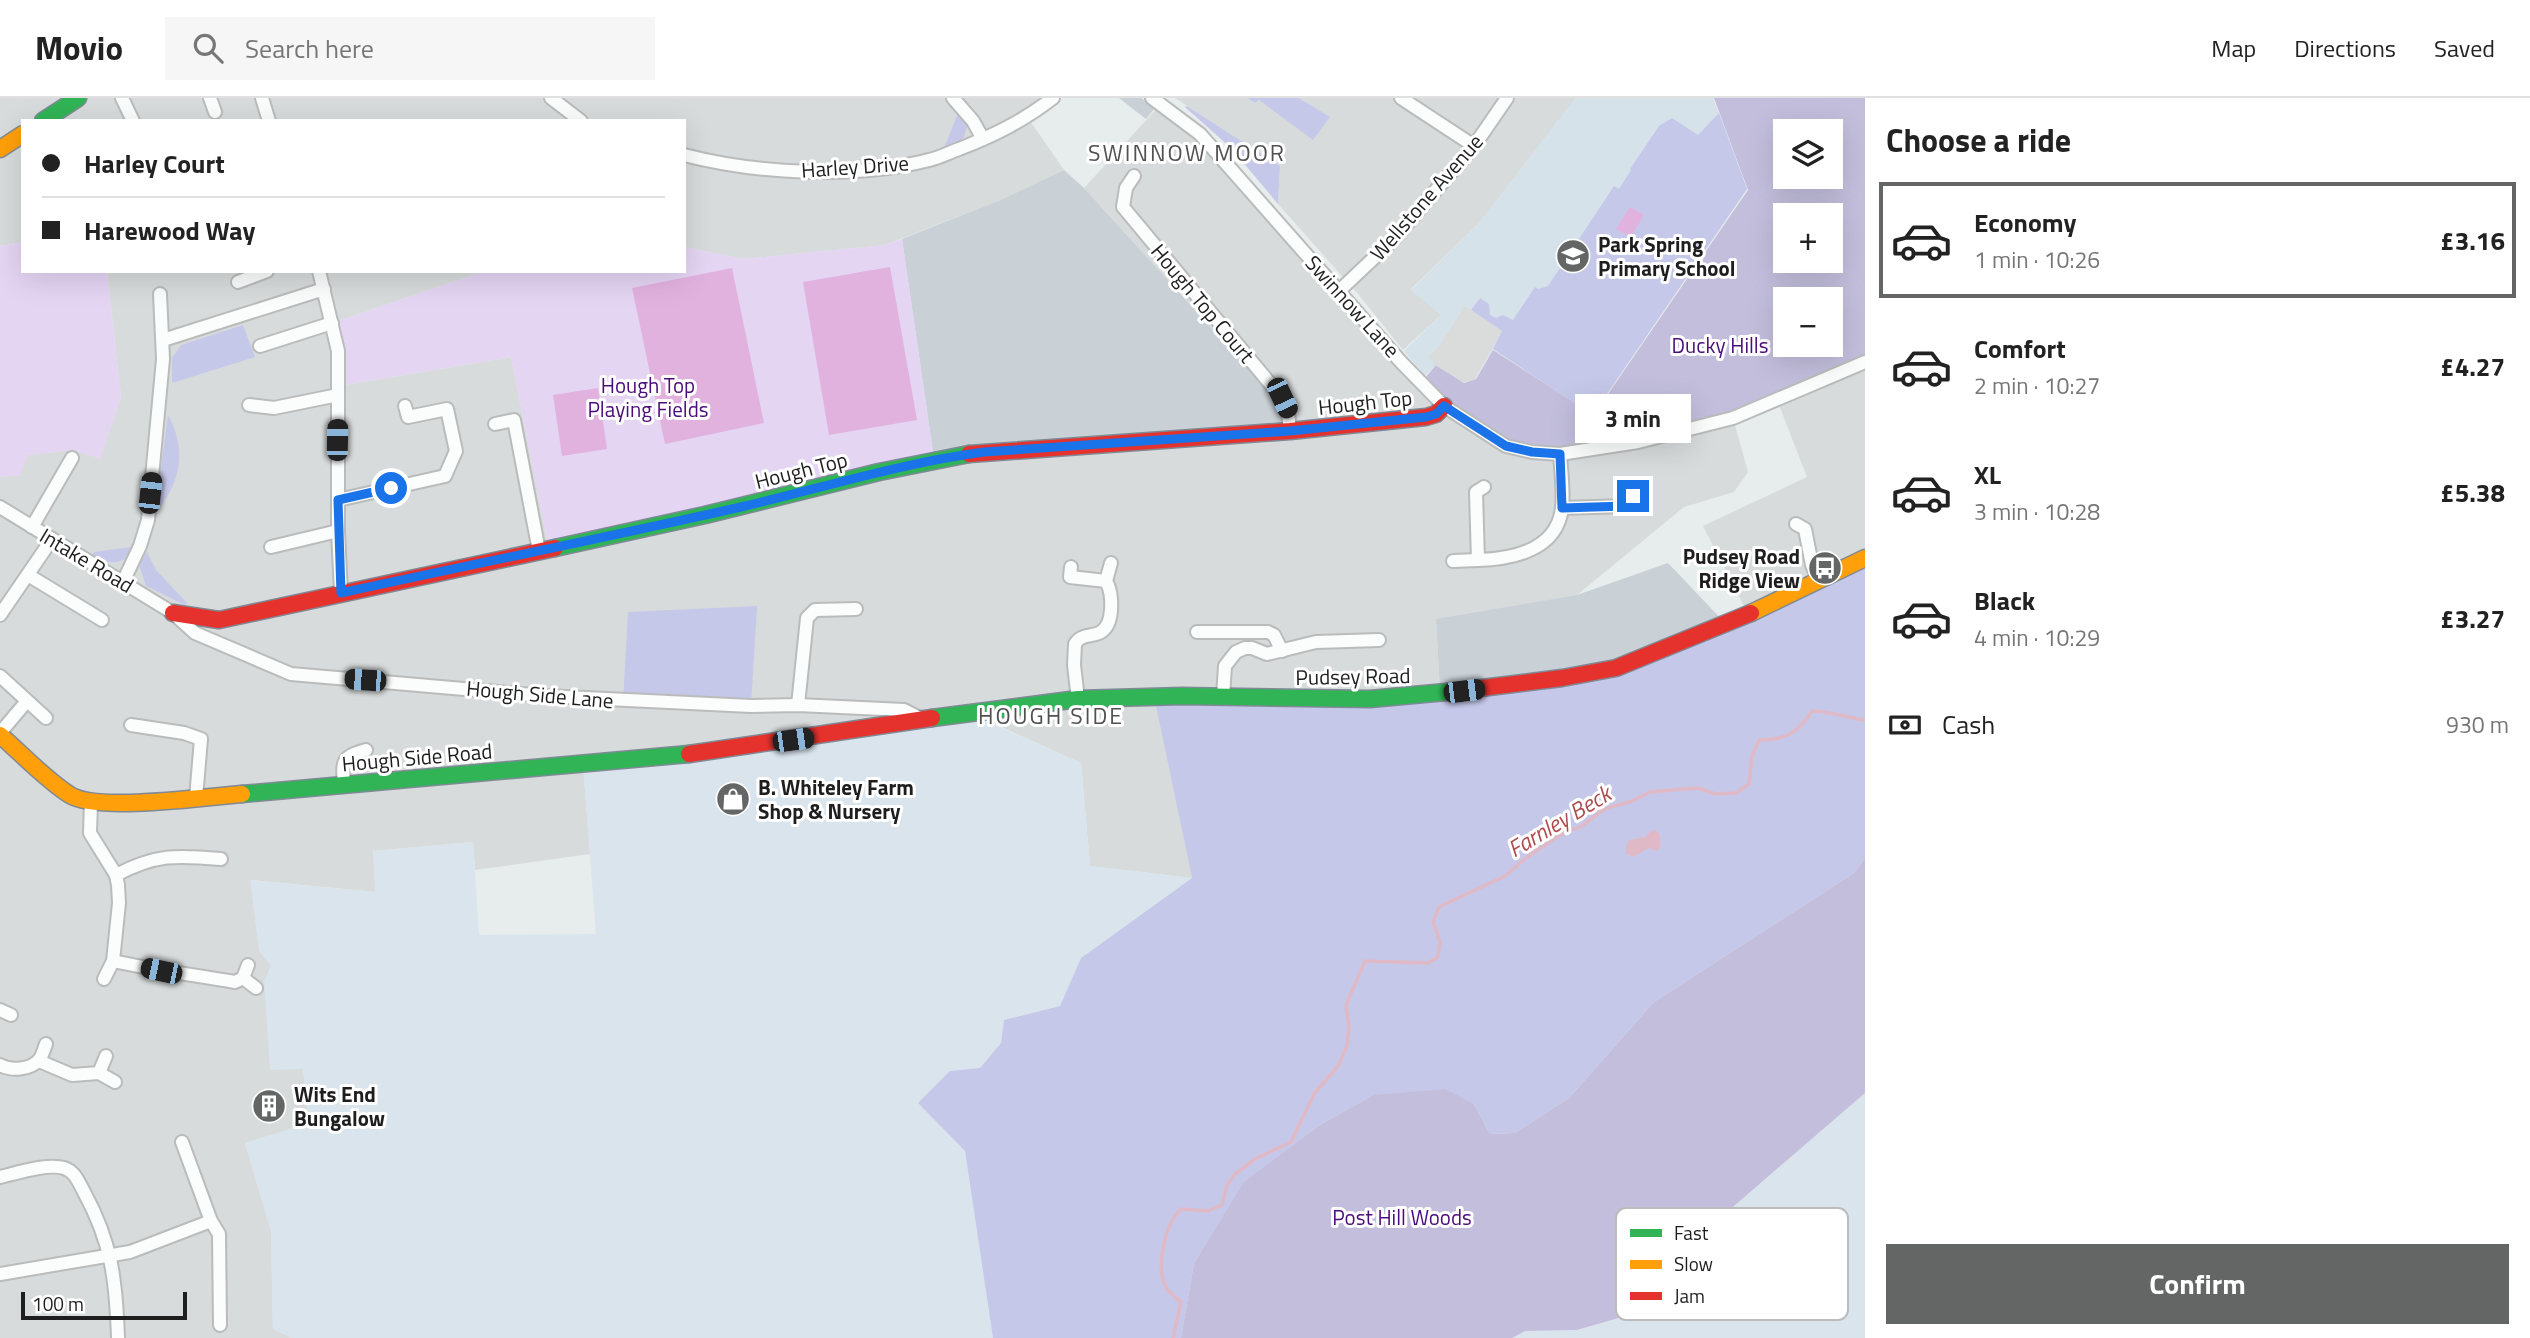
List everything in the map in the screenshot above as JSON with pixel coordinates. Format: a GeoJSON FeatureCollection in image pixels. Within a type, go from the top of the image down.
{"type":"FeatureCollection","features":[{"type":"Feature","properties":{"kind":"main road"},"geometry":{"type":"LineString","coordinates":[[46,119],[71,100]]}},
{"type":"Feature","properties":{"kind":"main road"},"geometry":{"type":"LineString","coordinates":[[0,149],[21,135]]}},
{"type":"Feature","properties":{"kind":"main road","name":"Hough Top"},"geometry":{"type":"LineString","coordinates":[[173,613],[219,620],[784,497],[934,459],[1010,450],[1290,431],[1426,417],[1436,414],[1444,406]]}},
{"type":"Feature","properties":{"kind":"main road","name":"Pudsey Road"},"geometry":{"type":"LineString","coordinates":[[860,729],[1078,699],[1154,696],[1370,699],[1513,685],[1616,668],[1748,614],[1865,558]]}},
{"type":"Feature","properties":{"kind":"main road","name":"Hough Side Road"},"geometry":{"type":"LineString","coordinates":[[0,734],[72,797],[91,802],[136,803],[684,755],[860,729]]}},
{"type":"Feature","properties":{"kind":"street"},"geometry":{"type":"LineString","coordinates":[[122,98],[132,119]]}},
{"type":"Feature","properties":{"kind":"street"},"geometry":{"type":"LineString","coordinates":[[210,98],[215,112]]}},
{"type":"Feature","properties":{"kind":"street"},"geometry":{"type":"LineString","coordinates":[[262,98],[268,119]]}},
{"type":"Feature","properties":{"kind":"street"},"geometry":{"type":"LineString","coordinates":[[551,98],[578,119]]}},
{"type":"Feature","properties":{"kind":"street"},"geometry":{"type":"LineString","coordinates":[[953,98],[973,121],[983,139]]}},
{"type":"Feature","properties":{"kind":"street","name":"Harley Drive"},"geometry":{"type":"LineString","coordinates":[[686,155],[748,168],[803,171],[876,169],[930,160],[983,139],[1028,118],[1053,98]]}},
{"type":"Feature","properties":{"kind":"street","name":"Swinnow Lane"},"geometry":{"type":"LineString","coordinates":[[1152,98],[1200,134],[1444,406],[1506,446],[1532,452],[1560,454],[1638,442],[1733,418],[1865,362]]}},
{"type":"Feature","properties":{"kind":"street"},"geometry":{"type":"LineString","coordinates":[[1401,98],[1474,146]]}},
{"type":"Feature","properties":{"kind":"street","name":"Wellstone Avenue"},"geometry":{"type":"LineString","coordinates":[[1339,291],[1394,239],[1474,146],[1507,98]]}},
{"type":"Feature","properties":{"kind":"street","name":"Hough Top Court"},"geometry":{"type":"LineString","coordinates":[[1134,176],[1126,188],[1123,207],[1282,398],[1288,412],[1290,431]]}},
{"type":"Feature","properties":{"kind":"street"},"geometry":{"type":"LineString","coordinates":[[238,282],[262,273]]}},
{"type":"Feature","properties":{"kind":"street"},"geometry":{"type":"LineString","coordinates":[[319,273],[338,351],[338,531],[341,593]]}},
{"type":"Feature","properties":{"kind":"street"},"geometry":{"type":"LineString","coordinates":[[163,340],[324,289]]}},
{"type":"Feature","properties":{"kind":"street"},"geometry":{"type":"LineString","coordinates":[[123,582],[141,546],[148,520],[161,386],[163,340],[160,294]]}},
{"type":"Feature","properties":{"kind":"street"},"geometry":{"type":"LineString","coordinates":[[260,346],[332,323]]}},
{"type":"Feature","properties":{"kind":"street"},"geometry":{"type":"LineString","coordinates":[[249,405],[274,408],[338,395]]}},
{"type":"Feature","properties":{"kind":"street"},"geometry":{"type":"LineString","coordinates":[[338,500],[444,476],[456,451],[447,409],[408,417],[405,406]]}},
{"type":"Feature","properties":{"kind":"street"},"geometry":{"type":"LineString","coordinates":[[495,424],[514,420],[539,551]]}},
{"type":"Feature","properties":{"kind":"street"},"geometry":{"type":"LineString","coordinates":[[1453,561],[1499,559],[1519,555],[1540,545],[1556,531],[1562,508],[1560,454]]}},
{"type":"Feature","properties":{"kind":"street"},"geometry":{"type":"LineString","coordinates":[[32,527],[72,458]]}},
{"type":"Feature","properties":{"kind":"street"},"geometry":{"type":"LineString","coordinates":[[1478,560],[1476,492],[1484,487]]}},
{"type":"Feature","properties":{"kind":"street"},"geometry":{"type":"LineString","coordinates":[[1562,508],[1626,506],[1633,496]]}},
{"type":"Feature","properties":{"kind":"street","name":"Intake Road"},"geometry":{"type":"LineString","coordinates":[[0,507],[173,613]]}},
{"type":"Feature","properties":{"kind":"street"},"geometry":{"type":"LineString","coordinates":[[1796,524],[1805,529],[1812,565],[1818,579]]}},
{"type":"Feature","properties":{"kind":"street"},"geometry":{"type":"LineString","coordinates":[[271,547],[338,531]]}},
{"type":"Feature","properties":{"kind":"street"},"geometry":{"type":"LineString","coordinates":[[0,615],[52,539]]}},
{"type":"Feature","properties":{"kind":"street"},"geometry":{"type":"LineString","coordinates":[[1078,699],[1074,665],[1075,644],[1083,636],[1099,633],[1108,623],[1111,596],[1106,581],[1111,563]]}},
{"type":"Feature","properties":{"kind":"street"},"geometry":{"type":"LineString","coordinates":[[1071,567],[1070,576],[1106,581]]}},
{"type":"Feature","properties":{"kind":"street"},"geometry":{"type":"LineString","coordinates":[[28,575],[102,620]]}},
{"type":"Feature","properties":{"kind":"street"},"geometry":{"type":"LineString","coordinates":[[798,705],[807,618],[815,610],[856,609]]}},
{"type":"Feature","properties":{"kind":"street","name":"Hough Side Lane"},"geometry":{"type":"LineString","coordinates":[[173,613],[195,633],[291,674],[545,696],[904,710],[922,719]]}},
{"type":"Feature","properties":{"kind":"street"},"geometry":{"type":"LineString","coordinates":[[1197,632],[1268,632],[1274,635],[1282,651]]}},
{"type":"Feature","properties":{"kind":"street"},"geometry":{"type":"LineString","coordinates":[[1223,697],[1225,666],[1236,652],[1245,648],[1267,654],[1316,642],[1379,640]]}},
{"type":"Feature","properties":{"kind":"street"},"geometry":{"type":"LineString","coordinates":[[0,676],[46,718]]}},
{"type":"Feature","properties":{"kind":"street"},"geometry":{"type":"LineString","coordinates":[[0,734],[27,701]]}},
{"type":"Feature","properties":{"kind":"street"},"geometry":{"type":"LineString","coordinates":[[131,725],[184,733],[201,739],[196,798]]}},
{"type":"Feature","properties":{"kind":"street"},"geometry":{"type":"LineString","coordinates":[[344,785],[343,762],[351,755],[366,750]]}},
{"type":"Feature","properties":{"kind":"street"},"geometry":{"type":"LineString","coordinates":[[91,802],[88,821],[90,833],[116,874],[120,903],[113,961],[104,979]]}},
{"type":"Feature","properties":{"kind":"street"},"geometry":{"type":"LineString","coordinates":[[116,874],[141,862],[166,856],[221,859]]}},
{"type":"Feature","properties":{"kind":"street"},"geometry":{"type":"LineString","coordinates":[[113,961],[174,974],[207,976],[236,982],[243,978],[248,965]]}},
{"type":"Feature","properties":{"kind":"street"},"geometry":{"type":"LineString","coordinates":[[243,978],[256,988]]}},
{"type":"Feature","properties":{"kind":"street"},"geometry":{"type":"LineString","coordinates":[[0,1066],[8,1069],[24,1068],[39,1060],[46,1044]]}},
{"type":"Feature","properties":{"kind":"street"},"geometry":{"type":"LineString","coordinates":[[99,1073],[106,1056]]}},
{"type":"Feature","properties":{"kind":"street"},"geometry":{"type":"LineString","coordinates":[[39,1060],[72,1074],[99,1073],[115,1082]]}},
{"type":"Feature","properties":{"kind":"street"},"geometry":{"type":"LineString","coordinates":[[182,1142],[211,1221],[219,1234],[220,1325]]}},
{"type":"Feature","properties":{"kind":"street"},"geometry":{"type":"LineString","coordinates":[[0,1177],[54,1166],[66,1168],[74,1174],[93,1208],[111,1254],[118,1338]]}},
{"type":"Feature","properties":{"kind":"street"},"geometry":{"type":"LineString","coordinates":[[0,1274],[130,1252],[211,1221]]}},
{"type":"Feature","properties":{"kind":"shaded area"},"geometry":{"type":"Polygon","coordinates":[[[0,98],[64,98],[33,119],[21,119],[21,126],[0,141],[0,98]]]}},
{"type":"Feature","properties":{"kind":"shaded area"},"geometry":{"type":"Polygon","coordinates":[[[78,98],[1053,98],[1028,118],[1064,170],[1003,199],[885,245],[743,259],[686,247],[686,119],[46,119],[78,98]]]}},
{"type":"Feature","properties":{"kind":"shaded area"},"geometry":{"type":"Polygon","coordinates":[[[1119,98],[1141,98],[1155,108],[1146,119],[1119,98]]]}},
{"type":"Feature","properties":{"kind":"shaded area"},"geometry":{"type":"Polygon","coordinates":[[[1175,98],[1247,98],[1255,103],[1258,100],[1329,117],[1299,98],[1576,98],[1479,223],[1411,289],[1441,315],[1403,350],[1359,295],[1278,204],[1280,166],[1175,98]]]}},
{"type":"Feature","properties":{"kind":"shaded area"},"geometry":{"type":"Polygon","coordinates":[[[1247,98],[1299,98],[1330,117],[1313,140],[1259,100],[1255,103],[1247,98]]]}},
{"type":"Feature","properties":{"kind":"shaded area","name":"Park Spring Primary School"},"geometry":{"type":"Polygon","coordinates":[[[1576,98],[1713,98],[1747,189],[1596,410],[1572,401],[1493,349],[1474,380],[1463,382],[1436,365],[1425,376],[1404,351],[1441,315],[1411,290],[1479,223],[1576,98]]]}},
{"type":"Feature","properties":{"kind":"shaded area"},"geometry":{"type":"Polygon","coordinates":[[[1161,104],[1200,134],[1444,406],[1560,454],[1733,418],[1748,472],[1734,492],[1684,507],[1577,595],[1436,620],[1440,693],[1155,696],[1192,878],[1090,866],[1081,763],[988,721],[986,711],[583,764],[590,854],[475,870],[473,842],[373,851],[376,892],[251,880],[271,966],[270,1069],[303,1068],[309,1124],[245,1143],[271,1231],[273,1329],[292,1338],[0,1338],[0,477],[20,475],[27,455],[72,450],[100,458],[121,398],[107,273],[479,273],[332,323],[338,386],[511,357],[549,549],[934,459],[1288,412],[1084,188],[1161,104]]]}},
{"type":"Feature","properties":{"kind":"shaded area"},"geometry":{"type":"Polygon","coordinates":[[[1185,107],[1280,166],[1278,204],[1231,148],[1185,107]]]}},
{"type":"Feature","properties":{"kind":"shaded area"},"geometry":{"type":"Polygon","coordinates":[[[959,111],[968,124],[962,143],[944,148],[959,111]]]}},
{"type":"Feature","properties":{"kind":"shaded area"},"geometry":{"type":"Polygon","coordinates":[[[1719,113],[1747,189],[1596,410],[1572,401],[1493,349],[1502,331],[1471,310],[1480,298],[1489,304],[1490,315],[1496,318],[1503,315],[1513,320],[1535,287],[1538,289],[1548,286],[1614,186],[1619,189],[1659,126],[1672,118],[1698,135],[1719,113]]]}},
{"type":"Feature","properties":{"kind":"shaded area"},"geometry":{"type":"Polygon","coordinates":[[[21,135],[21,242],[0,246],[0,149],[21,135]]]}},
{"type":"Feature","properties":{"kind":"shaded area"},"geometry":{"type":"Polygon","coordinates":[[[1064,170],[1084,188],[1288,412],[1290,431],[934,459],[902,239],[1003,199],[1064,170]]]}},
{"type":"Feature","properties":{"kind":"shaded area"},"geometry":{"type":"Polygon","coordinates":[[[1630,207],[1644,215],[1631,237],[1616,229],[1630,207]]]}},
{"type":"Feature","properties":{"kind":"shaded area"},"geometry":{"type":"Polygon","coordinates":[[[890,267],[917,420],[829,435],[803,282],[890,267]]]}},
{"type":"Feature","properties":{"kind":"shaded area"},"geometry":{"type":"Polygon","coordinates":[[[732,268],[764,423],[665,444],[632,288],[732,268]]]}},
{"type":"Feature","properties":{"kind":"shaded area"},"geometry":{"type":"Polygon","coordinates":[[[1465,306],[1502,331],[1474,380],[1463,382],[1435,365],[1428,357],[1440,345],[1465,306]]]}},
{"type":"Feature","properties":{"kind":"shaded area"},"geometry":{"type":"Polygon","coordinates":[[[243,325],[255,357],[172,383],[172,358],[181,345],[243,325]]]}},
{"type":"Feature","properties":{"kind":"shaded area"},"geometry":{"type":"Polygon","coordinates":[[[1865,362],[1865,558],[1748,614],[1703,526],[1807,477],[1777,400],[1865,362]]]}},
{"type":"Feature","properties":{"kind":"shaded area"},"geometry":{"type":"Polygon","coordinates":[[[598,388],[607,449],[562,456],[553,395],[598,388]]]}},
{"type":"Feature","properties":{"kind":"shaded area"},"geometry":{"type":"Polygon","coordinates":[[[168,415],[178,442],[178,467],[170,491],[155,514],[168,415]]]}},
{"type":"Feature","properties":{"kind":"shaded area"},"geometry":{"type":"Polygon","coordinates":[[[131,547],[131,553],[117,562],[107,562],[92,555],[94,552],[131,547]]]}},
{"type":"Feature","properties":{"kind":"shaded area"},"geometry":{"type":"Polygon","coordinates":[[[147,552],[156,570],[187,603],[185,605],[146,586],[139,564],[147,552]]]}},
{"type":"Feature","properties":{"kind":"shaded area"},"geometry":{"type":"Polygon","coordinates":[[[1865,558],[1865,858],[1854,873],[1654,1002],[1569,1098],[1515,1133],[1490,1134],[1474,1104],[1373,1095],[1320,1125],[1244,1183],[1194,1263],[1181,1338],[993,1338],[965,1151],[918,1103],[950,1071],[980,1068],[1001,1043],[1004,1020],[1060,1006],[1081,958],[1192,878],[1154,696],[1295,698],[1616,668],[1865,558]]]}},
{"type":"Feature","properties":{"kind":"shaded area"},"geometry":{"type":"Polygon","coordinates":[[[1668,563],[1725,623],[1616,668],[1440,693],[1436,619],[1577,595],[1668,563]]]}},
{"type":"Feature","properties":{"kind":"shaded area"},"geometry":{"type":"Polygon","coordinates":[[[757,606],[751,706],[623,701],[628,612],[757,606]]]}},
{"type":"Feature","properties":{"kind":"shaded area"},"geometry":{"type":"Polygon","coordinates":[[[986,711],[988,722],[1081,763],[1090,866],[1192,878],[1081,958],[1060,1006],[1004,1020],[1001,1043],[980,1068],[950,1071],[918,1103],[965,1151],[993,1338],[292,1338],[273,1329],[271,1231],[245,1143],[309,1123],[303,1069],[270,1070],[264,981],[271,966],[259,951],[250,880],[375,892],[373,851],[473,842],[479,935],[596,934],[583,763],[986,711]]]}},
{"type":"Feature","properties":{"kind":"shaded area"},"geometry":{"type":"Polygon","coordinates":[[[1655,830],[1660,834],[1660,848],[1656,851],[1649,848],[1633,857],[1626,854],[1629,840],[1645,837],[1655,830]]]}},
{"type":"Feature","properties":{"kind":"shaded area"},"geometry":{"type":"Polygon","coordinates":[[[1865,1093],[1865,1338],[1512,1338],[1524,1331],[1577,1330],[1616,1319],[1848,1320],[1848,1208],[1732,1208],[1865,1093]]]}},
{"type":"Feature","properties":{"kind":"green space","name":"Ducky Hills"},"geometry":{"type":"Polygon","coordinates":[[[1714,98],[1865,98],[1865,355],[1726,414],[1586,446],[1532,447],[1511,443],[1463,416],[1426,377],[1436,365],[1464,383],[1476,379],[1493,350],[1572,401],[1597,410],[1748,190],[1714,98]]]}},
{"type":"Feature","properties":{"kind":"green space","name":"Hough Top Playing Fields"},"geometry":{"type":"Polygon","coordinates":[[[902,239],[934,459],[549,549],[511,357],[338,386],[332,323],[479,273],[686,273],[686,247],[743,259],[885,245],[902,239]]]}},
{"type":"Feature","properties":{"kind":"green space"},"geometry":{"type":"Polygon","coordinates":[[[21,242],[21,273],[107,273],[121,398],[100,459],[72,450],[28,455],[20,475],[0,477],[0,246],[21,242]]]}},
{"type":"Feature","properties":{"kind":"green space","name":"Post Hill Woods"},"geometry":{"type":"Polygon","coordinates":[[[1865,858],[1865,1093],[1732,1208],[1616,1208],[1616,1319],[1577,1330],[1525,1331],[1512,1338],[1181,1338],[1194,1263],[1244,1182],[1320,1125],[1373,1095],[1445,1089],[1474,1104],[1490,1134],[1515,1133],[1569,1098],[1654,1002],[1854,873],[1865,858]]]}},
{"type":"Feature","properties":{"kind":"waterway","name":"Farnley Beck"},"geometry":{"type":"LineString","coordinates":[[1173,1338],[1181,1302],[1165,1286],[1161,1267],[1170,1224],[1181,1209],[1208,1211],[1222,1205],[1227,1185],[1235,1174],[1255,1159],[1291,1142],[1314,1094],[1338,1066],[1347,1046],[1349,1028],[1346,1005],[1365,961],[1428,963],[1438,957],[1440,942],[1433,922],[1439,907],[1505,876],[1527,857],[1560,835],[1582,826],[1604,809],[1632,801],[1650,792],[1697,788],[1716,794],[1736,793],[1749,784],[1752,756],[1759,740],[1776,739],[1790,734],[1812,711],[1865,720]]}},
{"type":"Feature","properties":{"kind":"traffic: fast"},"geometry":{"type":"LineString","coordinates":[[46,119],[78,98]]}},
{"type":"Feature","properties":{"kind":"traffic: fast"},"geometry":{"type":"LineString","coordinates":[[555,548],[705,515],[879,472],[969,454]]}},
{"type":"Feature","properties":{"kind":"traffic: fast"},"geometry":{"type":"LineString","coordinates":[[932,718],[1078,699],[1182,696],[1370,699],[1457,691]]}},
{"type":"Feature","properties":{"kind":"traffic: fast"},"geometry":{"type":"LineString","coordinates":[[242,794],[689,754]]}},
{"type":"Feature","properties":{"kind":"traffic: slow"},"geometry":{"type":"LineString","coordinates":[[0,149],[21,135]]}},
{"type":"Feature","properties":{"kind":"traffic: slow"},"geometry":{"type":"LineString","coordinates":[[1751,613],[1865,558]]}},
{"type":"Feature","properties":{"kind":"traffic: slow"},"geometry":{"type":"LineString","coordinates":[[0,735],[52,782],[70,795],[83,800],[127,803],[242,794]]}},
{"type":"Feature","properties":{"kind":"traffic: jam"},"geometry":{"type":"LineString","coordinates":[[969,454],[1290,431],[1426,417],[1436,414],[1444,406]]}},
{"type":"Feature","properties":{"kind":"traffic: jam"},"geometry":{"type":"LineString","coordinates":[[173,613],[219,620],[555,548]]}},
{"type":"Feature","properties":{"kind":"traffic: jam"},"geometry":{"type":"LineString","coordinates":[[1457,691],[1562,678],[1616,668],[1751,613]]}},
{"type":"Feature","properties":{"kind":"traffic: jam"},"geometry":{"type":"LineString","coordinates":[[689,754],[932,718]]}},
{"type":"Feature","properties":{"kind":"place","name":"Park Spring Primary School"},"geometry":{"type":"Point","coordinates":[1573,256]}},
{"type":"Feature","properties":{"kind":"place","name":"Pudsey Road Ridge View"},"geometry":{"type":"Point","coordinates":[1825,568]}},
{"type":"Feature","properties":{"kind":"place","name":"B. Whiteley Farm Shop & Nursery"},"geometry":{"type":"Point","coordinates":[733,799]}},
{"type":"Feature","properties":{"kind":"place","name":"Wits End Bungalow"},"geometry":{"type":"Point","coordinates":[269,1106]}},
{"type":"Feature","properties":{"kind":"district","name":"SWINNOW MOOR"},"geometry":{"type":"Point","coordinates":[1187,152]}},
{"type":"Feature","properties":{"kind":"district","name":"HOUGH SIDE"},"geometry":{"type":"Point","coordinates":[1051,715]}},
{"type":"Feature","properties":{"kind":"route"},"geometry":{"type":"LineString","coordinates":[[391,488],[338,500],[341,593],[635,531],[934,459],[984,452],[1290,431],[1426,417],[1436,414],[1444,406],[1506,446],[1532,452],[1560,454],[1562,508],[1626,506],[1633,496]]}}]}
